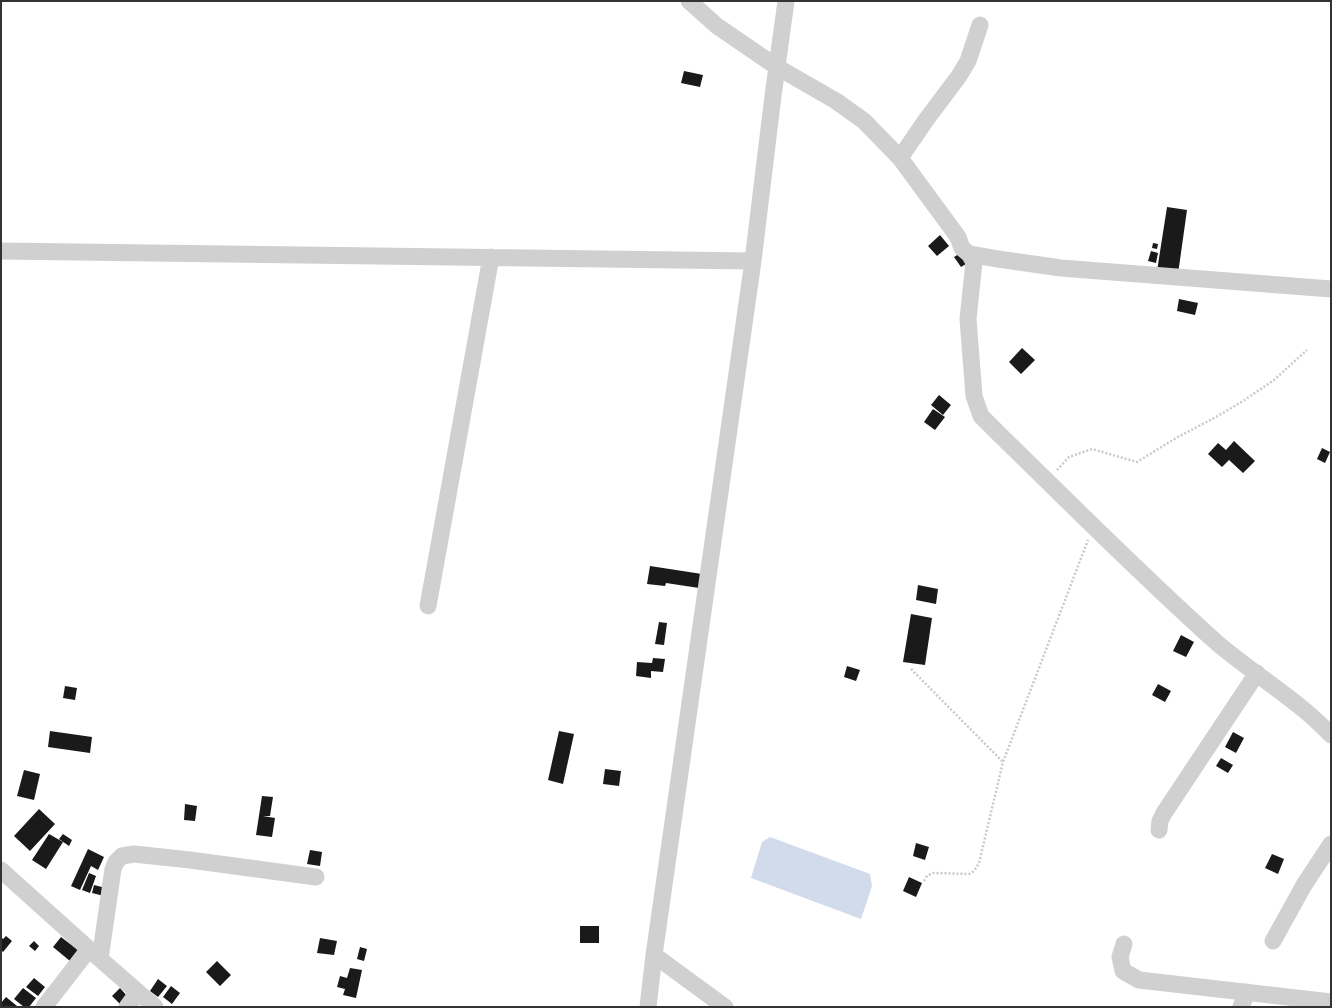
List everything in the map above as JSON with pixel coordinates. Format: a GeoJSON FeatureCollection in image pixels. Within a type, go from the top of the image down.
{"type":"FeatureCollection","features":[{"type":"Feature","properties":{"kind":"street"},"geometry":{"type":"LineString","coordinates":[[689,1],[775,80],[836,101],[864,121],[900,158],[958,237],[962,248],[969,254],[974,262],[968,319],[974,396],[981,416],[1169,600],[1217,643],[1299,706],[1321,724],[1331,735]]}},
{"type":"Feature","properties":{"kind":"street"},"geometry":{"type":"LineString","coordinates":[[648,1007],[654,955],[753,261],[786,1]]}},
{"type":"Feature","properties":{"kind":"street"},"geometry":{"type":"LineString","coordinates":[[900,158],[959,76],[968,61],[980,25]]}},
{"type":"Feature","properties":{"kind":"street"},"geometry":{"type":"LineString","coordinates":[[1,251],[753,261]]}},
{"type":"Feature","properties":{"kind":"street"},"geometry":{"type":"LineString","coordinates":[[969,254],[998,260],[1061,268],[1331,289]]}},
{"type":"Feature","properties":{"kind":"street"},"geometry":{"type":"LineString","coordinates":[[428,606],[491,257]]}},
{"type":"Feature","properties":{"kind":"street"},"geometry":{"type":"LineString","coordinates":[[1159,830],[1160,821],[1164,813],[1256,673]]}},
{"type":"Feature","properties":{"kind":"street"},"geometry":{"type":"LineString","coordinates":[[1273,941],[1304,885],[1331,844]]}},
{"type":"Feature","properties":{"kind":"street"},"geometry":{"type":"LineString","coordinates":[[44,1007],[94,954],[113,869],[116,862],[122,856],[134,854],[316,877]]}},
{"type":"Feature","properties":{"kind":"street"},"geometry":{"type":"LineString","coordinates":[[1,870],[155,1007]]}},
{"type":"Feature","properties":{"kind":"street"},"geometry":{"type":"LineString","coordinates":[[1124,944],[1120,957],[1123,971],[1139,980],[1244,1000],[1331,1002]]}},
{"type":"Feature","properties":{"kind":"street"},"geometry":{"type":"LineString","coordinates":[[654,955],[725,1007]]}},
{"type":"Feature","properties":{"kind":"street"},"geometry":{"type":"LineString","coordinates":[[127,1007],[138,992]]}},
{"type":"Feature","properties":{"kind":"path"},"geometry":{"type":"LineString","coordinates":[[1047,480],[1069,457],[1092,449],[1137,462],[1176,438],[1243,401],[1274,380],[1307,350]]}},
{"type":"Feature","properties":{"kind":"path"},"geometry":{"type":"LineString","coordinates":[[924,881],[927,876],[933,873],[969,874],[974,871],[979,863],[1003,762],[1093,526]]}},
{"type":"Feature","properties":{"kind":"path"},"geometry":{"type":"LineString","coordinates":[[911,669],[1003,762]]}},
{"type":"Feature","properties":{"kind":"water"},"geometry":{"type":"Polygon","coordinates":[[[770,837],[870,874],[872,886],[861,919],[751,878],[762,842],[770,837]]]}},
{"type":"Feature","properties":{"kind":"building"},"geometry":{"type":"Polygon","coordinates":[[[684,71],[703,75],[700,87],[681,83],[684,71]]]}},
{"type":"Feature","properties":{"kind":"building"},"geometry":{"type":"Polygon","coordinates":[[[1167,207],[1187,210],[1178,274],[1157,271],[1167,207]]]}},
{"type":"Feature","properties":{"kind":"building"},"geometry":{"type":"Polygon","coordinates":[[[940,235],[949,246],[937,256],[928,246],[940,235]]]}},
{"type":"Feature","properties":{"kind":"building"},"geometry":{"type":"Polygon","coordinates":[[[1153,243],[1158,244],[1157,249],[1152,248],[1153,243]]]}},
{"type":"Feature","properties":{"kind":"building"},"geometry":{"type":"Polygon","coordinates":[[[964,251],[971,261],[961,267],[954,257],[964,251]]]}},
{"type":"Feature","properties":{"kind":"building"},"geometry":{"type":"Polygon","coordinates":[[[1151,251],[1158,253],[1156,263],[1148,261],[1151,251]]]}},
{"type":"Feature","properties":{"kind":"building"},"geometry":{"type":"Polygon","coordinates":[[[1179,299],[1198,303],[1195,315],[1177,311],[1179,299]]]}},
{"type":"Feature","properties":{"kind":"building"},"geometry":{"type":"Polygon","coordinates":[[[1022,348],[1035,360],[1021,374],[1009,362],[1022,348]]]}},
{"type":"Feature","properties":{"kind":"building"},"geometry":{"type":"Polygon","coordinates":[[[939,395],[951,405],[943,415],[931,405],[939,395]]]}},
{"type":"Feature","properties":{"kind":"building"},"geometry":{"type":"Polygon","coordinates":[[[933,409],[945,417],[935,430],[924,422],[933,409]]]}},
{"type":"Feature","properties":{"kind":"building"},"geometry":{"type":"Polygon","coordinates":[[[1234,441],[1255,461],[1243,473],[1229,460],[1222,467],[1208,454],[1218,443],[1226,450],[1234,441]]]}},
{"type":"Feature","properties":{"kind":"building"},"geometry":{"type":"Polygon","coordinates":[[[1322,448],[1330,452],[1325,463],[1317,459],[1322,448]]]}},
{"type":"Feature","properties":{"kind":"building"},"geometry":{"type":"Polygon","coordinates":[[[650,566],[702,574],[699,588],[666,583],[665,586],[647,584],[650,566]]]}},
{"type":"Feature","properties":{"kind":"building"},"geometry":{"type":"Polygon","coordinates":[[[918,585],[938,589],[936,604],[916,600],[918,585]]]}},
{"type":"Feature","properties":{"kind":"building"},"geometry":{"type":"Polygon","coordinates":[[[911,614],[932,618],[925,665],[903,662],[911,614]]]}},
{"type":"Feature","properties":{"kind":"building"},"geometry":{"type":"Polygon","coordinates":[[[659,622],[667,623],[664,645],[655,644],[659,622]]]}},
{"type":"Feature","properties":{"kind":"building"},"geometry":{"type":"Polygon","coordinates":[[[1181,635],[1194,642],[1186,657],[1173,651],[1181,635]]]}},
{"type":"Feature","properties":{"kind":"building"},"geometry":{"type":"Polygon","coordinates":[[[653,658],[665,659],[663,672],[651,671],[651,678],[636,676],[637,662],[652,663],[653,658]]]}},
{"type":"Feature","properties":{"kind":"building"},"geometry":{"type":"Polygon","coordinates":[[[847,666],[860,670],[856,681],[844,677],[847,666]]]}},
{"type":"Feature","properties":{"kind":"building"},"geometry":{"type":"Polygon","coordinates":[[[1158,684],[1171,691],[1165,702],[1152,695],[1158,684]]]}},
{"type":"Feature","properties":{"kind":"building"},"geometry":{"type":"Polygon","coordinates":[[[65,686],[77,688],[75,700],[63,698],[65,686]]]}},
{"type":"Feature","properties":{"kind":"building"},"geometry":{"type":"Polygon","coordinates":[[[50,731],[92,737],[90,753],[48,747],[50,731]]]}},
{"type":"Feature","properties":{"kind":"building"},"geometry":{"type":"Polygon","coordinates":[[[559,731],[574,734],[563,784],[548,780],[559,731]]]}},
{"type":"Feature","properties":{"kind":"building"},"geometry":{"type":"Polygon","coordinates":[[[1233,732],[1244,738],[1236,753],[1225,747],[1233,732]]]}},
{"type":"Feature","properties":{"kind":"building"},"geometry":{"type":"Polygon","coordinates":[[[1221,758],[1233,765],[1228,773],[1216,766],[1221,758]]]}},
{"type":"Feature","properties":{"kind":"building"},"geometry":{"type":"Polygon","coordinates":[[[605,769],[621,771],[619,786],[603,784],[605,769]]]}},
{"type":"Feature","properties":{"kind":"building"},"geometry":{"type":"Polygon","coordinates":[[[24,770],[40,774],[34,800],[17,796],[24,770]]]}},
{"type":"Feature","properties":{"kind":"building"},"geometry":{"type":"Polygon","coordinates":[[[262,796],[273,797],[270,816],[263,816],[275,818],[272,837],[256,835],[262,796]]]}},
{"type":"Feature","properties":{"kind":"building"},"geometry":{"type":"Polygon","coordinates":[[[185,804],[197,806],[195,821],[184,820],[185,804]]]}},
{"type":"Feature","properties":{"kind":"building"},"geometry":{"type":"Polygon","coordinates":[[[39,809],[55,824],[30,851],[14,836],[39,809]]]}},
{"type":"Feature","properties":{"kind":"building"},"geometry":{"type":"Polygon","coordinates":[[[49,834],[63,842],[46,869],[32,860],[49,834]]]}},
{"type":"Feature","properties":{"kind":"building"},"geometry":{"type":"Polygon","coordinates":[[[63,834],[72,840],[69,846],[59,839],[63,834]]]}},
{"type":"Feature","properties":{"kind":"building"},"geometry":{"type":"Polygon","coordinates":[[[916,843],[929,847],[925,860],[913,856],[916,843]]]}},
{"type":"Feature","properties":{"kind":"building"},"geometry":{"type":"Polygon","coordinates":[[[88,849],[104,857],[98,870],[91,866],[80,890],[71,886],[88,849]]]}},
{"type":"Feature","properties":{"kind":"building"},"geometry":{"type":"Polygon","coordinates":[[[310,850],[322,852],[320,866],[307,864],[310,850]]]}},
{"type":"Feature","properties":{"kind":"building"},"geometry":{"type":"Polygon","coordinates":[[[1272,854],[1284,859],[1278,874],[1265,868],[1272,854]]]}},
{"type":"Feature","properties":{"kind":"building"},"geometry":{"type":"Polygon","coordinates":[[[89,873],[96,876],[90,893],[82,890],[89,873]]]}},
{"type":"Feature","properties":{"kind":"building"},"geometry":{"type":"Polygon","coordinates":[[[909,877],[922,883],[916,897],[903,891],[909,877]]]}},
{"type":"Feature","properties":{"kind":"building"},"geometry":{"type":"Polygon","coordinates":[[[94,885],[106,888],[104,896],[92,893],[94,885]]]}},
{"type":"Feature","properties":{"kind":"building"},"geometry":{"type":"Polygon","coordinates":[[[580,926],[599,926],[599,943],[580,943],[580,926]]]}},
{"type":"Feature","properties":{"kind":"building"},"geometry":{"type":"Polygon","coordinates":[[[6,936],[12,941],[3,952],[1,950],[1,937],[3,939],[6,936]]]}},
{"type":"Feature","properties":{"kind":"building"},"geometry":{"type":"Polygon","coordinates":[[[61,937],[78,950],[70,961],[53,947],[61,937]]]}},
{"type":"Feature","properties":{"kind":"building"},"geometry":{"type":"Polygon","coordinates":[[[320,938],[337,941],[334,955],[317,953],[320,938]]]}},
{"type":"Feature","properties":{"kind":"building"},"geometry":{"type":"Polygon","coordinates":[[[34,941],[39,946],[35,951],[29,946],[34,941]]]}},
{"type":"Feature","properties":{"kind":"building"},"geometry":{"type":"Polygon","coordinates":[[[360,947],[367,949],[364,961],[357,959],[360,947]]]}},
{"type":"Feature","properties":{"kind":"building"},"geometry":{"type":"Polygon","coordinates":[[[217,961],[231,975],[220,986],[206,972],[217,961]]]}},
{"type":"Feature","properties":{"kind":"building"},"geometry":{"type":"Polygon","coordinates":[[[350,968],[362,970],[356,998],[343,995],[345,989],[337,987],[340,976],[347,978],[350,968]]]}},
{"type":"Feature","properties":{"kind":"building"},"geometry":{"type":"Polygon","coordinates":[[[34,978],[45,987],[38,996],[26,987],[34,978]]]}},
{"type":"Feature","properties":{"kind":"building"},"geometry":{"type":"Polygon","coordinates":[[[158,979],[167,986],[158,997],[150,991],[158,979]]]}},
{"type":"Feature","properties":{"kind":"building"},"geometry":{"type":"Polygon","coordinates":[[[171,986],[180,993],[172,1004],[163,997],[171,986]]]}},
{"type":"Feature","properties":{"kind":"building"},"geometry":{"type":"Polygon","coordinates":[[[23,988],[36,998],[29,1007],[24,1007],[14,999],[23,988]]]}},
{"type":"Feature","properties":{"kind":"building"},"geometry":{"type":"Polygon","coordinates":[[[120,988],[128,997],[120,1004],[112,996],[120,988]]]}},
{"type":"Feature","properties":{"kind":"building"},"geometry":{"type":"Polygon","coordinates":[[[6,997],[19,1007],[1,1007],[1,1003],[6,997]]]}}]}
